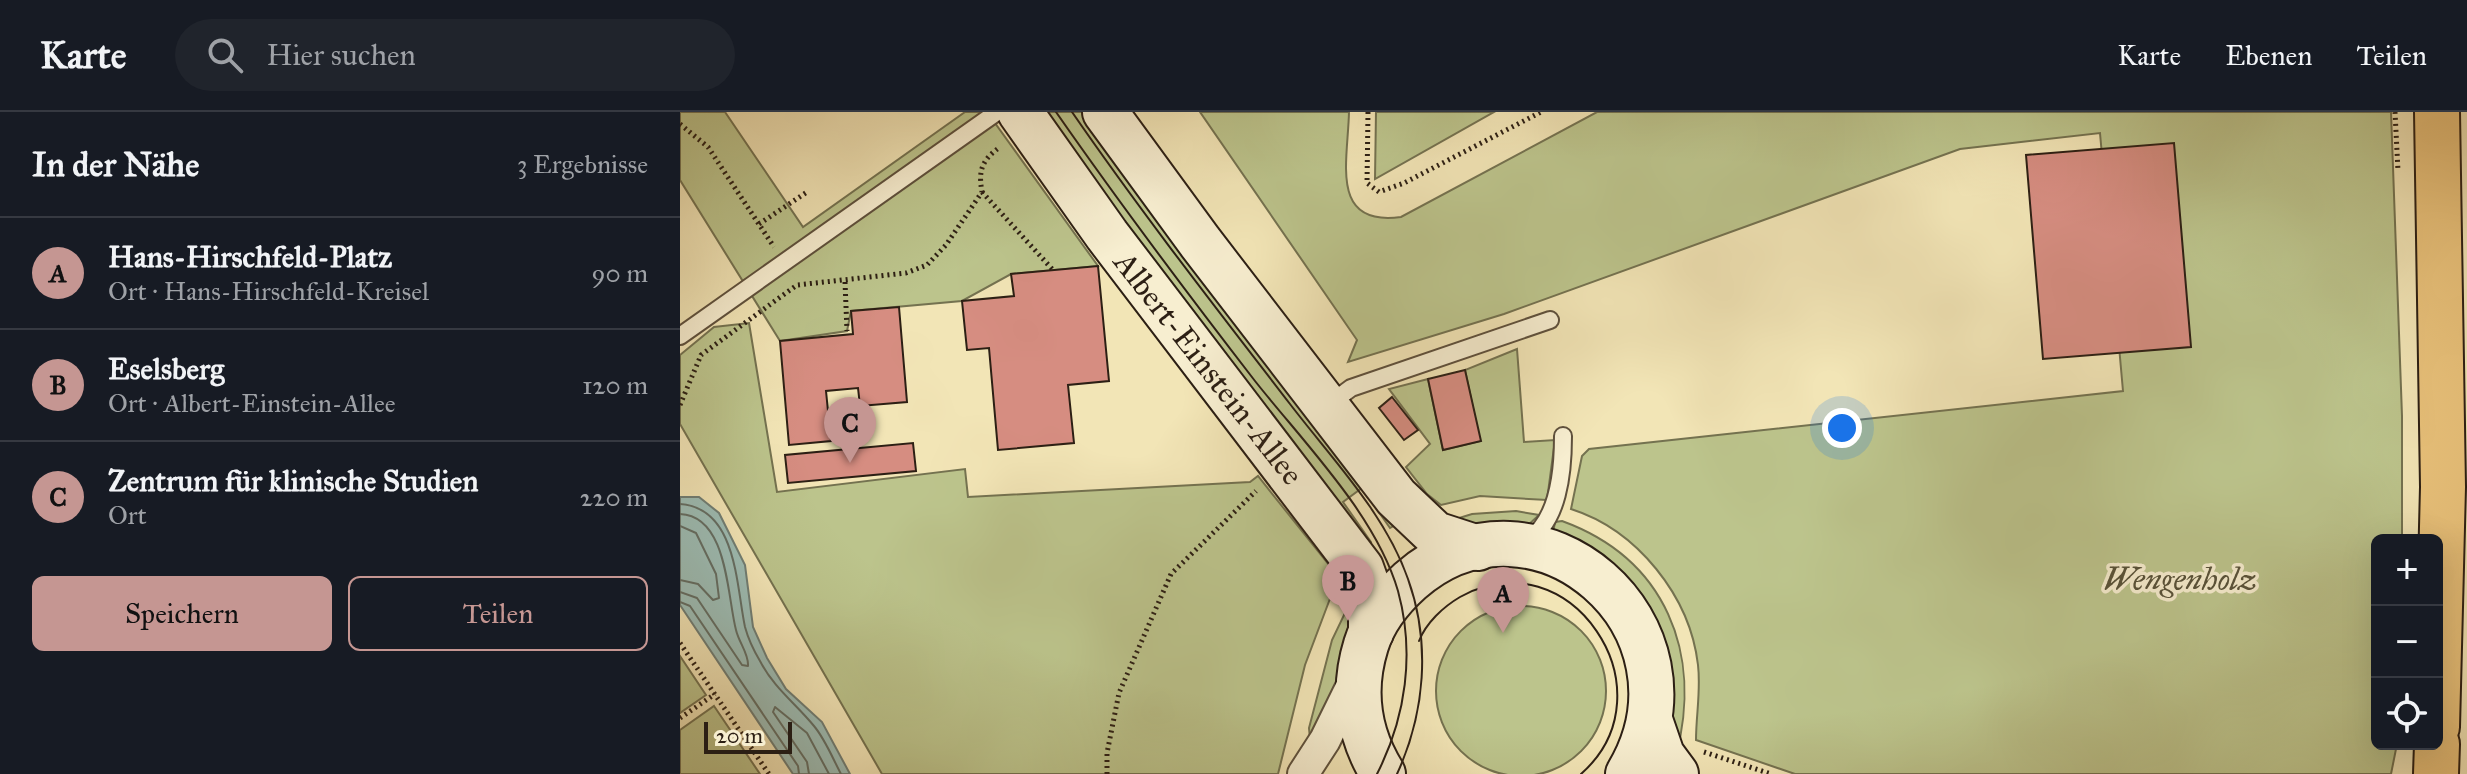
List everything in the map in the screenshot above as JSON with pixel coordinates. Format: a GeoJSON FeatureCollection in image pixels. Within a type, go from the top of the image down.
{"type":"FeatureCollection","features":[{"type":"Feature","properties":{"kind":"main road"},"geometry":{"type":"LineString","coordinates":[[2437,112],[2443,458],[2438,678]]}},
{"type":"Feature","properties":{"kind":"main road"},"geometry":{"type":"LineString","coordinates":[[2436,774],[2437,750]]}},
{"type":"Feature","properties":{"kind":"street"},"geometry":{"type":"LineString","coordinates":[[1105,112],[1326,406],[1420,522],[1443,538],[1562,557],[1592,575],[1618,598],[1631,617],[1649,659],[1652,683],[1650,720],[1638,758],[1628,774]]}},
{"type":"Feature","properties":{"kind":"street","name":"Albert-Einstein-Allee"},"geometry":{"type":"LineString","coordinates":[[1012,129],[1116,247],[1361,568],[1371,596],[1358,690],[1362,725],[1383,774]]}},
{"type":"Feature","properties":{"kind":"street"},"geometry":{"type":"LineString","coordinates":[[1303,774],[1331,728],[1389,601],[1421,571],[1445,558],[1497,547]]}},
{"type":"Feature","properties":{"kind":"street"},"geometry":{"type":"LineString","coordinates":[[1650,720],[1662,755],[1686,762]]}},
{"type":"Feature","properties":{"kind":"lane"},"geometry":{"type":"LineString","coordinates":[[680,336],[997,112]]}},
{"type":"Feature","properties":{"kind":"lane"},"geometry":{"type":"LineString","coordinates":[[1326,406],[1351,388],[1550,320]]}},
{"type":"Feature","properties":{"kind":"lane"},"geometry":{"type":"LineString","coordinates":[[1497,547],[1535,536],[1547,522],[1559,483],[1563,436]]}},
{"type":"Feature","properties":{"kind":"path"},"geometry":{"type":"LineString","coordinates":[[1368,112],[1367,183],[1379,192],[1404,183],[1541,112]]}},
{"type":"Feature","properties":{"kind":"path"},"geometry":{"type":"LineString","coordinates":[[680,124],[708,147],[785,264]]}},
{"type":"Feature","properties":{"kind":"path"},"geometry":{"type":"LineString","coordinates":[[1012,129],[985,159],[978,174],[982,192],[1053,270]]}},
{"type":"Feature","properties":{"kind":"path"},"geometry":{"type":"LineString","coordinates":[[759,224],[807,192]]}},
{"type":"Feature","properties":{"kind":"path"},"geometry":{"type":"LineString","coordinates":[[680,405],[692,370],[714,344],[749,323],[797,285],[906,273],[927,265],[946,245],[982,192]]}},
{"type":"Feature","properties":{"kind":"path"},"geometry":{"type":"LineString","coordinates":[[845,282],[847,331]]}},
{"type":"Feature","properties":{"kind":"path"},"geometry":{"type":"LineString","coordinates":[[1107,774],[1107,753],[1119,693],[1171,574],[1260,487]]}},
{"type":"Feature","properties":{"kind":"path"},"geometry":{"type":"LineString","coordinates":[[680,643],[769,774]]}},
{"type":"Feature","properties":{"kind":"path"},"geometry":{"type":"LineString","coordinates":[[680,718],[715,694]]}},
{"type":"Feature","properties":{"kind":"path"},"geometry":{"type":"LineString","coordinates":[[1686,762],[1771,774]]}},
{"type":"Feature","properties":{"kind":"green space"},"geometry":{"type":"Polygon","coordinates":[[[680,112],[725,112],[803,227],[965,112],[987,112],[1098,266],[1011,274],[962,301],[851,311],[847,331],[780,341],[680,180],[680,112]]]}},
{"type":"Feature","properties":{"kind":"green space"},"geometry":{"type":"Polygon","coordinates":[[[1033,112],[1095,112],[1404,520],[1390,528],[1362,488],[1343,502],[1371,542],[1361,551],[1033,112]]]}},
{"type":"Feature","properties":{"kind":"green space","name":"Wengenholz"},"geometry":{"type":"Polygon","coordinates":[[[1200,112],[1349,112],[1346,169],[1353,201],[1362,212],[1378,217],[1401,217],[1597,112],[2391,112],[2402,416],[2402,534],[2371,534],[2371,750],[2396,750],[2391,774],[1795,774],[1696,740],[1698,665],[1693,639],[1672,591],[1638,549],[1595,519],[1571,509],[1582,456],[1589,449],[2123,391],[2100,133],[1960,149],[1504,314],[1348,362],[1357,340],[1200,112]]]}},
{"type":"Feature","properties":{"kind":"green space"},"geometry":{"type":"Polygon","coordinates":[[[1376,112],[1494,112],[1375,179],[1376,112]]]}},
{"type":"Feature","properties":{"kind":"green space"},"geometry":{"type":"Polygon","coordinates":[[[749,323],[777,492],[965,469],[968,497],[1250,482],[1258,476],[1329,565],[1334,588],[1305,665],[1278,774],[882,774],[680,424],[680,355],[714,327],[749,323]]]}},
{"type":"Feature","properties":{"kind":"green space"},"geometry":{"type":"Polygon","coordinates":[[[1517,349],[1524,442],[1555,440],[1547,500],[1480,496],[1441,505],[1427,494],[1406,467],[1430,444],[1389,389],[1428,379],[1443,450],[1480,441],[1465,370],[1517,349]]]}},
{"type":"Feature","properties":{"kind":"green space"},"geometry":{"type":"Polygon","coordinates":[[[1516,511],[1539,515],[1526,527],[1472,529],[1443,523],[1472,514],[1516,511]]]}},
{"type":"Feature","properties":{"kind":"green space"},"geometry":{"type":"Polygon","coordinates":[[[1562,521],[1598,538],[1627,559],[1651,585],[1668,614],[1679,646],[1684,681],[1683,718],[1676,756],[1672,750],[1669,688],[1553,533],[1555,522],[1562,521]]]}},
{"type":"Feature","properties":{"kind":"green space"},"geometry":{"type":"Polygon","coordinates":[[[1356,590],[1355,626],[1344,666],[1310,739],[1309,728],[1332,640],[1356,590]]]}},
{"type":"Feature","properties":{"kind":"green space"},"geometry":{"type":"Polygon","coordinates":[[[1521,606],[1554,612],[1568,620],[1592,644],[1604,674],[1606,691],[1600,724],[1581,751],[1554,770],[1512,775],[1488,770],[1461,751],[1442,724],[1436,691],[1442,658],[1461,631],[1488,612],[1521,606]]]}},
{"type":"Feature","properties":{"kind":"green space"},"geometry":{"type":"Polygon","coordinates":[[[680,656],[706,695],[680,713],[680,656]]]}},
{"type":"Feature","properties":{"kind":"green space"},"geometry":{"type":"Polygon","coordinates":[[[714,706],[760,774],[680,774],[680,730],[714,706]]]}},
{"type":"Feature","properties":{"kind":"water"},"geometry":{"type":"Polygon","coordinates":[[[680,497],[699,497],[719,513],[745,565],[753,627],[767,658],[786,689],[822,722],[850,774],[793,774],[680,605],[680,497]]]}},
{"type":"Feature","properties":{"kind":"building"},"geometry":{"type":"Polygon","coordinates":[[[2174,143],[2191,347],[2043,359],[2026,155],[2174,143]]]}},
{"type":"Feature","properties":{"kind":"building"},"geometry":{"type":"Polygon","coordinates":[[[1098,266],[1109,381],[1068,385],[1074,443],[998,450],[989,348],[967,350],[962,301],[1014,296],[1011,274],[1098,266]]]}},
{"type":"Feature","properties":{"kind":"building"},"geometry":{"type":"Polygon","coordinates":[[[899,307],[907,402],[860,406],[858,388],[826,391],[831,441],[789,445],[780,341],[853,334],[851,311],[899,307]]]}},
{"type":"Feature","properties":{"kind":"building"},"geometry":{"type":"Polygon","coordinates":[[[1465,370],[1481,441],[1443,450],[1428,379],[1465,370]]]}},
{"type":"Feature","properties":{"kind":"building"},"geometry":{"type":"Polygon","coordinates":[[[1392,397],[1418,430],[1404,440],[1379,408],[1392,397]]]}},
{"type":"Feature","properties":{"kind":"building"},"geometry":{"type":"Polygon","coordinates":[[[913,443],[916,471],[788,483],[785,455],[913,443]]]}},
{"type":"Feature","properties":{"kind":"tram line"},"geometry":{"type":"LineString","coordinates":[[1056,112],[1204,315],[1337,481],[1388,563],[1403,614],[1405,684],[1395,730],[1377,774]]}},
{"type":"Feature","properties":{"kind":"tram line"},"geometry":{"type":"LineString","coordinates":[[1072,112],[1179,260],[1356,487],[1398,555],[1408,579],[1420,628],[1422,678],[1414,727],[1397,774]]}},
{"type":"Feature","properties":{"kind":"tram line"},"geometry":{"type":"LineString","coordinates":[[1419,641],[1431,622],[1454,601],[1500,583],[1538,587],[1571,604],[1597,631],[1613,665],[1617,703],[1607,740],[1581,774]]}},
{"type":"Feature","properties":{"kind":"place","name":"Zentrum für klinische Studien"},"geometry":{"type":"Point","coordinates":[850,463]}},
{"type":"Feature","properties":{"kind":"place","name":"Eselsberg"},"geometry":{"type":"Point","coordinates":[1348,621]}},
{"type":"Feature","properties":{"kind":"place","name":"Hans-Hirschfeld-Platz"},"geometry":{"type":"Point","coordinates":[1503,633]}}]}
